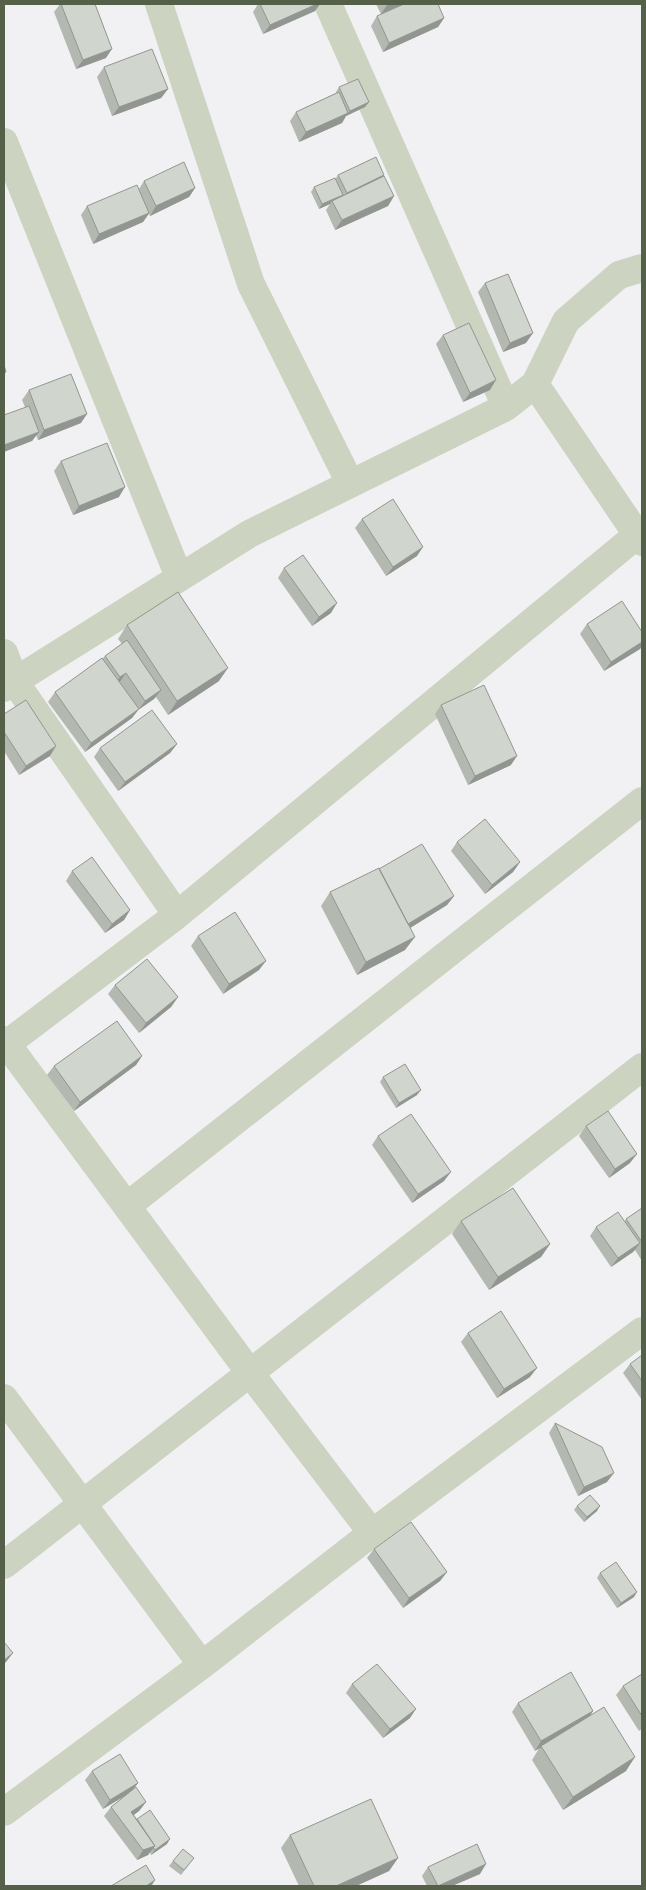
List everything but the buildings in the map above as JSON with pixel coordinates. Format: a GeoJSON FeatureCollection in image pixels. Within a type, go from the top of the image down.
{"type":"FeatureCollection","features":[{"type":"Feature","properties":{"kind":"street"},"geometry":{"type":"LineString","coordinates":[[159,4],[251,284],[350,483]]}},
{"type":"Feature","properties":{"kind":"street"},"geometry":{"type":"LineString","coordinates":[[328,4],[506,407]]}},
{"type":"Feature","properties":{"kind":"street"},"geometry":{"type":"LineString","coordinates":[[4,142],[179,577]]}},
{"type":"Feature","properties":{"kind":"street"},"geometry":{"type":"LineString","coordinates":[[10,685],[249,534],[506,407],[535,384],[566,322],[619,276],[642,268]]}},
{"type":"Feature","properties":{"kind":"street"},"geometry":{"type":"LineString","coordinates":[[372,1533],[250,1373],[5,1043],[177,915],[640,536],[535,384]]}},
{"type":"Feature","properties":{"kind":"street"},"geometry":{"type":"LineString","coordinates":[[4,653],[10,685],[177,915]]}},
{"type":"Feature","properties":{"kind":"street"},"geometry":{"type":"LineString","coordinates":[[127,1206],[642,801]]}},
{"type":"Feature","properties":{"kind":"street"},"geometry":{"type":"LineString","coordinates":[[4,1565],[642,1067]]}},
{"type":"Feature","properties":{"kind":"street"},"geometry":{"type":"LineString","coordinates":[[4,1812],[202,1665],[372,1533],[642,1330]]}},
{"type":"Feature","properties":{"kind":"street"},"geometry":{"type":"LineString","coordinates":[[4,1398],[202,1665]]}}]}
